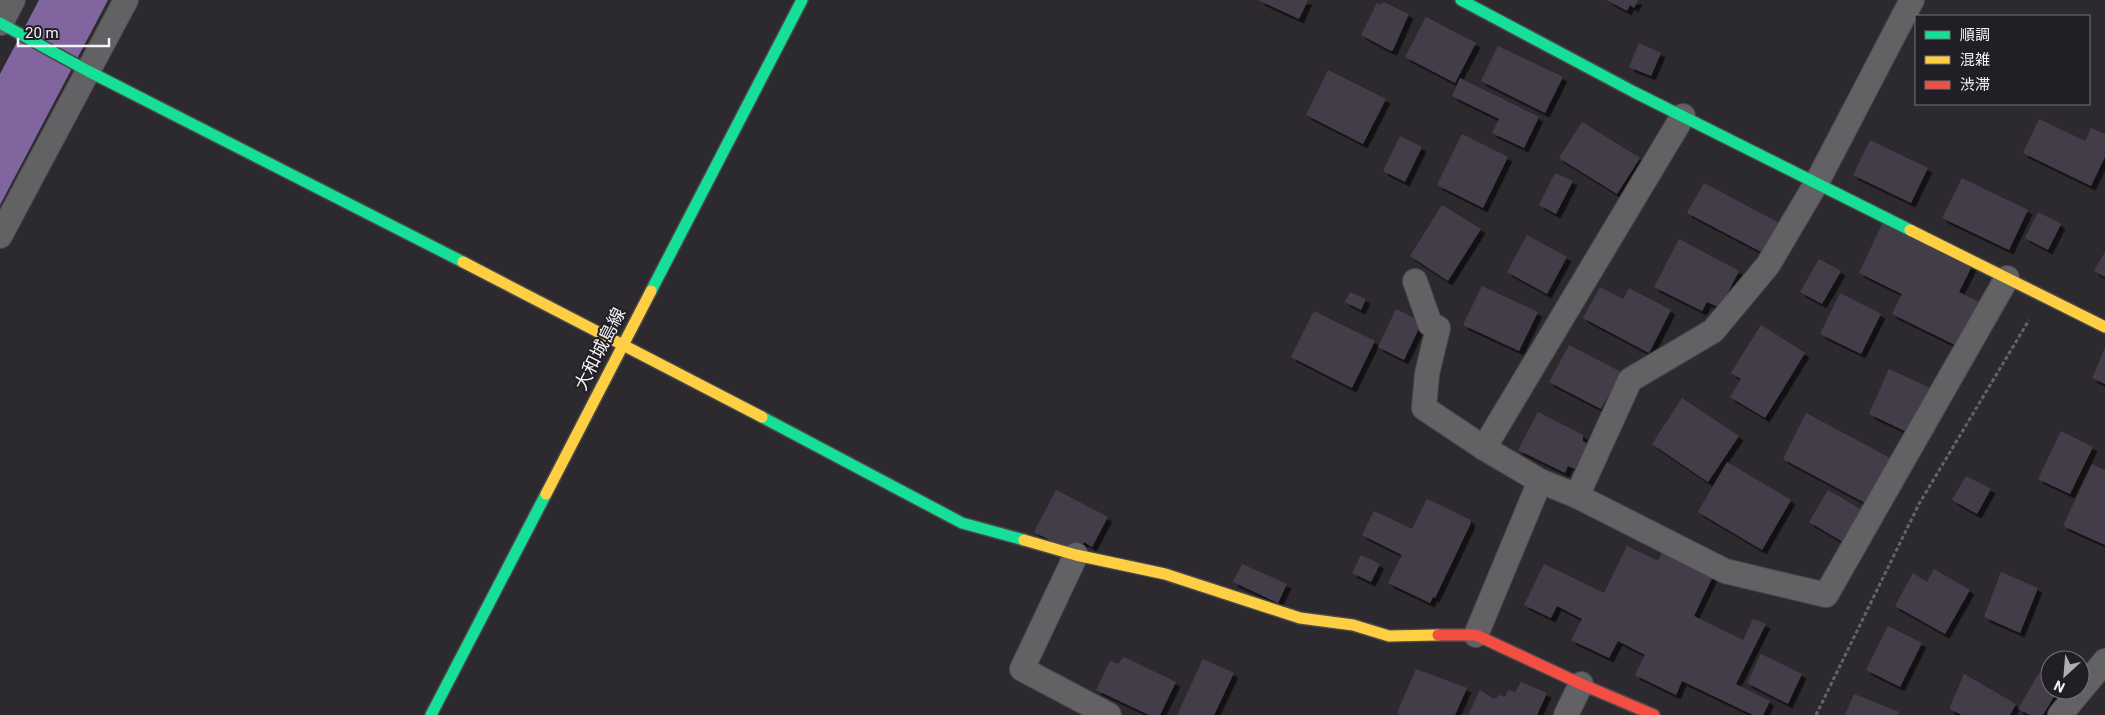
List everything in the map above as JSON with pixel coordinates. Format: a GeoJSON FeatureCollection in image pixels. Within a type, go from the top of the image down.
{"type":"FeatureCollection","features":[{"type":"Feature","properties":{"kind":"street"},"geometry":{"type":"LineString","coordinates":[[13,0],[0,24],[88,71],[623,344],[962,523],[1076,554],[1165,574],[1300,618],[1353,625],[1389,636],[1476,635],[1580,684],[1654,715]]}},
{"type":"Feature","properties":{"kind":"street"},"geometry":{"type":"LineString","coordinates":[[0,236],[126,0]]}},
{"type":"Feature","properties":{"kind":"street","name":"大和城島線"},"geometry":{"type":"LineString","coordinates":[[430,715],[802,0]]}},
{"type":"Feature","properties":{"kind":"street"},"geometry":{"type":"LineString","coordinates":[[1461,0],[1634,92],[2105,327]]}},
{"type":"Feature","properties":{"kind":"street"},"geometry":{"type":"LineString","coordinates":[[1577,496],[1630,380],[1713,331],[1768,265],[1817,182],[1912,0]]}},
{"type":"Feature","properties":{"kind":"street"},"geometry":{"type":"LineString","coordinates":[[1484,448],[1684,116]]}},
{"type":"Feature","properties":{"kind":"street"},"geometry":{"type":"LineString","coordinates":[[1415,281],[1430,324],[1438,328],[1427,374],[1424,408],[1484,448],[1540,481],[1577,496],[1725,571],[1826,595],[2007,278]]}},
{"type":"Feature","properties":{"kind":"street"},"geometry":{"type":"LineString","coordinates":[[1476,635],[1540,481]]}},
{"type":"Feature","properties":{"kind":"street"},"geometry":{"type":"LineString","coordinates":[[1076,554],[1022,669],[1108,715]]}},
{"type":"Feature","properties":{"kind":"street"},"geometry":{"type":"LineString","coordinates":[[2060,715],[2105,661]]}},
{"type":"Feature","properties":{"kind":"street"},"geometry":{"type":"LineString","coordinates":[[1566,715],[1580,684]]}},
{"type":"Feature","properties":{"kind":"path"},"geometry":{"type":"LineString","coordinates":[[1816,715],[1919,504],[2044,296]]}},
{"type":"Feature","properties":{"kind":"shaded area"},"geometry":{"type":"Polygon","coordinates":[[[39,0],[108,0],[0,205],[0,74],[39,0]]]}},
{"type":"Feature","properties":{"kind":"building"},"geometry":{"type":"Polygon","coordinates":[[[1258,0],[1308,0],[1299,19],[1258,0]]]}},
{"type":"Feature","properties":{"kind":"building"},"geometry":{"type":"Polygon","coordinates":[[[1607,0],[1638,0],[1634,8],[1630,5],[1627,11],[1607,0]]]}},
{"type":"Feature","properties":{"kind":"building"},"geometry":{"type":"Polygon","coordinates":[[[1383,2],[1409,14],[1391,51],[1361,35],[1377,3],[1381,5],[1383,2]]]}},
{"type":"Feature","properties":{"kind":"building"},"geometry":{"type":"Polygon","coordinates":[[[1426,17],[1476,43],[1455,83],[1405,57],[1426,17]]]}},
{"type":"Feature","properties":{"kind":"building"},"geometry":{"type":"Polygon","coordinates":[[[1639,43],[1661,53],[1651,76],[1629,67],[1639,43]]]}},
{"type":"Feature","properties":{"kind":"building"},"geometry":{"type":"Polygon","coordinates":[[[1498,46],[1563,77],[1545,113],[1481,81],[1498,46]]]}},
{"type":"Feature","properties":{"kind":"building"},"geometry":{"type":"Polygon","coordinates":[[[1328,70],[1386,99],[1363,144],[1306,115],[1328,70]]]}},
{"type":"Feature","properties":{"kind":"building"},"geometry":{"type":"Polygon","coordinates":[[[1460,78],[1539,117],[1524,148],[1492,133],[1499,119],[1452,96],[1460,78]]]}},
{"type":"Feature","properties":{"kind":"building"},"geometry":{"type":"Polygon","coordinates":[[[2039,119],[2085,141],[2091,128],[2105,134],[2105,157],[2091,186],[2023,153],[2039,119]]]}},
{"type":"Feature","properties":{"kind":"building"},"geometry":{"type":"Polygon","coordinates":[[[1582,122],[1640,158],[1617,194],[1559,158],[1582,122]]]}},
{"type":"Feature","properties":{"kind":"building"},"geometry":{"type":"Polygon","coordinates":[[[1462,134],[1508,157],[1483,208],[1437,185],[1462,134]]]}},
{"type":"Feature","properties":{"kind":"building"},"geometry":{"type":"Polygon","coordinates":[[[1400,136],[1422,147],[1405,182],[1383,171],[1400,136]]]}},
{"type":"Feature","properties":{"kind":"building"},"geometry":{"type":"Polygon","coordinates":[[[1870,140],[1928,168],[1911,203],[1853,175],[1870,140]]]}},
{"type":"Feature","properties":{"kind":"building"},"geometry":{"type":"Polygon","coordinates":[[[1555,173],[1573,181],[1556,214],[1539,205],[1555,173]]]}},
{"type":"Feature","properties":{"kind":"building"},"geometry":{"type":"Polygon","coordinates":[[[1962,178],[2028,210],[2009,250],[1942,218],[1962,178]]]}},
{"type":"Feature","properties":{"kind":"building"},"geometry":{"type":"Polygon","coordinates":[[[1704,183],[1781,224],[1765,254],[1687,213],[1704,183]]]}},
{"type":"Feature","properties":{"kind":"building"},"geometry":{"type":"Polygon","coordinates":[[[1442,205],[1481,229],[1448,281],[1410,256],[1442,205]]]}},
{"type":"Feature","properties":{"kind":"building"},"geometry":{"type":"Polygon","coordinates":[[[2038,212],[2061,224],[2048,250],[2025,238],[2038,212]]]}},
{"type":"Feature","properties":{"kind":"building"},"geometry":{"type":"Polygon","coordinates":[[[1884,220],[1973,264],[1959,292],[1979,302],[1957,346],[1892,314],[1902,294],[1859,273],[1884,220]]]}},
{"type":"Feature","properties":{"kind":"building"},"geometry":{"type":"Polygon","coordinates":[[[1527,235],[1567,257],[1547,294],[1507,272],[1527,235]]]}},
{"type":"Feature","properties":{"kind":"building"},"geometry":{"type":"Polygon","coordinates":[[[1679,239],[1739,271],[1720,308],[1707,302],[1702,311],[1654,287],[1679,239]]]}},
{"type":"Feature","properties":{"kind":"building"},"geometry":{"type":"Polygon","coordinates":[[[2105,252],[2105,277],[2094,271],[2105,252]]]}},
{"type":"Feature","properties":{"kind":"building"},"geometry":{"type":"Polygon","coordinates":[[[1819,259],[1841,271],[1822,304],[1800,292],[1819,259]]]}},
{"type":"Feature","properties":{"kind":"building"},"geometry":{"type":"Polygon","coordinates":[[[1482,286],[1538,312],[1519,351],[1463,325],[1482,286]]]}},
{"type":"Feature","properties":{"kind":"building"},"geometry":{"type":"Polygon","coordinates":[[[1600,287],[1623,299],[1629,288],[1671,310],[1649,353],[1583,318],[1600,287]]]}},
{"type":"Feature","properties":{"kind":"building"},"geometry":{"type":"Polygon","coordinates":[[[1350,292],[1366,299],[1361,310],[1345,302],[1350,292]]]}},
{"type":"Feature","properties":{"kind":"building"},"geometry":{"type":"Polygon","coordinates":[[[1840,293],[1881,314],[1861,354],[1820,334],[1840,293]]]}},
{"type":"Feature","properties":{"kind":"building"},"geometry":{"type":"Polygon","coordinates":[[[1396,309],[1422,322],[1404,360],[1378,347],[1396,309]]]}},
{"type":"Feature","properties":{"kind":"building"},"geometry":{"type":"Polygon","coordinates":[[[1314,311],[1375,341],[1352,388],[1291,357],[1314,311]]]}},
{"type":"Feature","properties":{"kind":"building"},"geometry":{"type":"Polygon","coordinates":[[[1761,325],[1805,353],[1765,418],[1730,397],[1741,379],[1731,373],[1761,325]]]}},
{"type":"Feature","properties":{"kind":"building"},"geometry":{"type":"Polygon","coordinates":[[[1569,345],[1621,372],[1601,409],[1549,382],[1569,345]]]}},
{"type":"Feature","properties":{"kind":"building"},"geometry":{"type":"Polygon","coordinates":[[[2105,348],[2105,384],[2092,378],[2105,348]]]}},
{"type":"Feature","properties":{"kind":"building"},"geometry":{"type":"Polygon","coordinates":[[[1889,369],[1930,388],[1909,433],[1869,414],[1889,369]]]}},
{"type":"Feature","properties":{"kind":"building"},"geometry":{"type":"Polygon","coordinates":[[[1682,398],[1739,436],[1708,482],[1652,444],[1682,398]]]}},
{"type":"Feature","properties":{"kind":"building"},"geometry":{"type":"Polygon","coordinates":[[[1538,412],[1583,435],[1583,441],[1588,444],[1575,469],[1568,466],[1565,473],[1518,450],[1538,412]]]}},
{"type":"Feature","properties":{"kind":"building"},"geometry":{"type":"Polygon","coordinates":[[[1806,413],[1892,459],[1867,504],[1783,459],[1806,413]]]}},
{"type":"Feature","properties":{"kind":"building"},"geometry":{"type":"Polygon","coordinates":[[[2061,431],[2093,447],[2070,494],[2038,479],[2061,431]]]}},
{"type":"Feature","properties":{"kind":"building"},"geometry":{"type":"Polygon","coordinates":[[[1727,462],[1791,500],[1762,550],[1698,512],[1727,462]]]}},
{"type":"Feature","properties":{"kind":"building"},"geometry":{"type":"Polygon","coordinates":[[[2092,464],[2105,470],[2105,545],[2063,526],[2092,464]]]}},
{"type":"Feature","properties":{"kind":"building"},"geometry":{"type":"Polygon","coordinates":[[[1966,476],[1991,489],[1977,514],[1952,500],[1966,476]]]}},
{"type":"Feature","properties":{"kind":"building"},"geometry":{"type":"Polygon","coordinates":[[[1056,490],[1108,517],[1092,547],[1084,542],[1077,554],[1034,532],[1056,490]]]}},
{"type":"Feature","properties":{"kind":"building"},"geometry":{"type":"Polygon","coordinates":[[[1828,490],[1862,510],[1843,542],[1809,522],[1828,490]]]}},
{"type":"Feature","properties":{"kind":"building"},"geometry":{"type":"Polygon","coordinates":[[[1427,499],[1471,520],[1435,598],[1433,597],[1430,603],[1388,583],[1402,555],[1362,535],[1374,511],[1412,529],[1427,499]]]}},
{"type":"Feature","properties":{"kind":"building"},"geometry":{"type":"Polygon","coordinates":[[[1627,546],[1658,561],[1663,551],[1713,576],[1694,616],[1743,640],[1753,619],[1766,624],[1736,684],[1770,701],[1763,715],[1753,715],[1682,681],[1676,695],[1635,675],[1645,655],[1618,641],[1609,658],[1571,640],[1582,619],[1557,606],[1551,618],[1524,605],[1544,564],[1604,593],[1627,546]]]}},
{"type":"Feature","properties":{"kind":"building"},"geometry":{"type":"Polygon","coordinates":[[[1361,555],[1380,564],[1371,582],[1352,573],[1361,555]]]}},
{"type":"Feature","properties":{"kind":"building"},"geometry":{"type":"Polygon","coordinates":[[[1242,564],[1287,584],[1278,603],[1233,582],[1242,564]]]}},
{"type":"Feature","properties":{"kind":"building"},"geometry":{"type":"Polygon","coordinates":[[[1934,569],[1970,590],[1945,634],[1895,606],[1913,573],[1927,582],[1934,569]]]}},
{"type":"Feature","properties":{"kind":"building"},"geometry":{"type":"Polygon","coordinates":[[[2001,572],[2038,588],[2020,633],[1984,617],[2001,572]]]}},
{"type":"Feature","properties":{"kind":"building"},"geometry":{"type":"Polygon","coordinates":[[[1888,626],[1922,643],[1900,687],[1866,670],[1888,626]]]}},
{"type":"Feature","properties":{"kind":"building"},"geometry":{"type":"Polygon","coordinates":[[[1761,654],[1802,674],[1788,704],[1747,683],[1761,654]]]}},
{"type":"Feature","properties":{"kind":"building"},"geometry":{"type":"Polygon","coordinates":[[[1124,657],[1176,682],[1160,715],[1149,715],[1096,690],[1110,661],[1118,664],[1124,657]]]}},
{"type":"Feature","properties":{"kind":"building"},"geometry":{"type":"Polygon","coordinates":[[[1203,659],[1234,673],[1214,715],[1177,715],[1203,659]]]}},
{"type":"Feature","properties":{"kind":"building"},"geometry":{"type":"Polygon","coordinates":[[[1416,669],[1467,688],[1455,715],[1401,715],[1397,713],[1416,669]]]}},
{"type":"Feature","properties":{"kind":"building"},"geometry":{"type":"Polygon","coordinates":[[[1964,674],[2016,704],[2010,715],[1962,715],[1949,709],[1964,674]]]}},
{"type":"Feature","properties":{"kind":"building"},"geometry":{"type":"Polygon","coordinates":[[[2040,674],[2040,700],[2052,700],[2043,715],[2030,715],[2018,709],[2040,674]]]}},
{"type":"Feature","properties":{"kind":"building"},"geometry":{"type":"Polygon","coordinates":[[[1521,682],[1547,693],[1537,715],[1468,715],[1480,690],[1494,699],[1500,695],[1505,697],[1508,690],[1515,692],[1521,682]]]}},
{"type":"Feature","properties":{"kind":"building"},"geometry":{"type":"Polygon","coordinates":[[[1854,694],[1899,712],[1898,715],[1845,715],[1854,694]]]}},
{"type":"Feature","properties":{"kind":"traffic: fast"},"geometry":{"type":"LineString","coordinates":[[651,291],[802,0]]}},
{"type":"Feature","properties":{"kind":"traffic: fast"},"geometry":{"type":"LineString","coordinates":[[1461,0],[1634,92],[1910,230]]}},
{"type":"Feature","properties":{"kind":"traffic: fast"},"geometry":{"type":"LineString","coordinates":[[0,23],[88,71],[463,262]]}},
{"type":"Feature","properties":{"kind":"traffic: fast"},"geometry":{"type":"LineString","coordinates":[[762,417],[962,523],[1024,540]]}},
{"type":"Feature","properties":{"kind":"traffic: fast"},"geometry":{"type":"LineString","coordinates":[[431,715],[546,494]]}},
{"type":"Feature","properties":{"kind":"traffic: slow"},"geometry":{"type":"LineString","coordinates":[[1910,230],[2105,327]]}},
{"type":"Feature","properties":{"kind":"traffic: slow"},"geometry":{"type":"LineString","coordinates":[[463,262],[762,417]]}},
{"type":"Feature","properties":{"kind":"traffic: slow"},"geometry":{"type":"LineString","coordinates":[[546,494],[651,291]]}},
{"type":"Feature","properties":{"kind":"traffic: slow"},"geometry":{"type":"LineString","coordinates":[[1024,540],[1076,555],[1165,574],[1300,618],[1353,625],[1389,636],[1438,635]]}},
{"type":"Feature","properties":{"kind":"traffic: jam"},"geometry":{"type":"LineString","coordinates":[[1438,635],[1476,635],[1581,684],[1654,715]]}}]}
